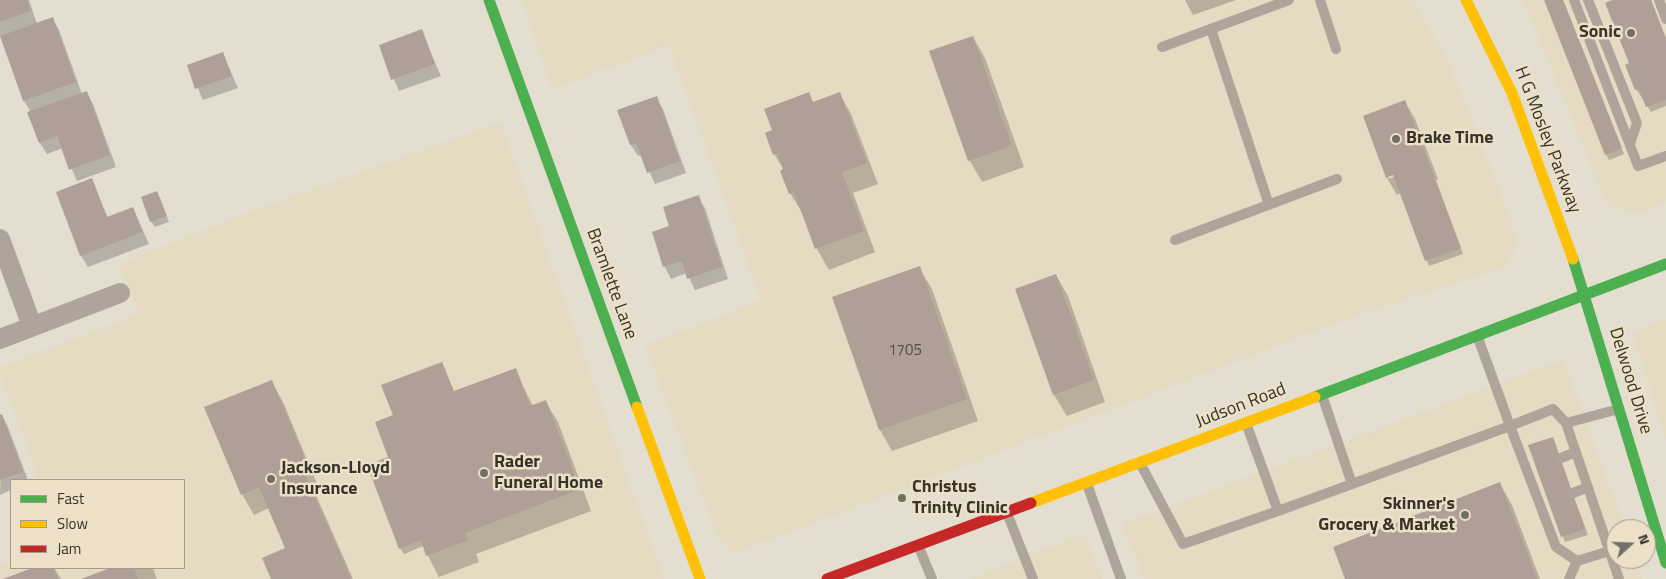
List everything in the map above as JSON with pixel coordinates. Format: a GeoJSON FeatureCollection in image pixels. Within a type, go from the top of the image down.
{"type":"FeatureCollection","features":[{"type":"Feature","properties":{"kind":"main road","name":"Bramlette Lane"},"geometry":{"type":"LineString","coordinates":[[489,0],[700,579]]}},
{"type":"Feature","properties":{"kind":"main road","name":"H G Mosley Parkway"},"geometry":{"type":"LineString","coordinates":[[1466,0],[1498,63],[1529,134],[1586,296]]}},
{"type":"Feature","properties":{"kind":"main road","name":"Judson Road"},"geometry":{"type":"LineString","coordinates":[[827,579],[1478,337],[1666,264]]}},
{"type":"Feature","properties":{"kind":"main road","name":"Delwood Drive"},"geometry":{"type":"LineString","coordinates":[[1586,296],[1620,409],[1647,519]]}},
{"type":"Feature","properties":{"kind":"main road","name":"Delwood Drive"},"geometry":{"type":"LineString","coordinates":[[1656,546],[1666,563]]}},
{"type":"Feature","properties":{"kind":"street"},"geometry":{"type":"LineString","coordinates":[[0,239],[32,326]]}},
{"type":"Feature","properties":{"kind":"street"},"geometry":{"type":"LineString","coordinates":[[0,339],[120,293]]}},
{"type":"Feature","properties":{"kind":"lane"},"geometry":{"type":"LineString","coordinates":[[1162,47],[1289,0]]}},
{"type":"Feature","properties":{"kind":"lane"},"geometry":{"type":"LineString","coordinates":[[1320,0],[1336,49]]}},
{"type":"Feature","properties":{"kind":"lane"},"geometry":{"type":"LineString","coordinates":[[1574,0],[1638,166],[1666,156]]}},
{"type":"Feature","properties":{"kind":"lane"},"geometry":{"type":"LineString","coordinates":[[1588,0],[1637,123],[1630,144]]}},
{"type":"Feature","properties":{"kind":"lane"},"geometry":{"type":"LineString","coordinates":[[1659,0],[1666,19]]}},
{"type":"Feature","properties":{"kind":"lane"},"geometry":{"type":"LineString","coordinates":[[1210,29],[1269,205]]}},
{"type":"Feature","properties":{"kind":"lane"},"geometry":{"type":"LineString","coordinates":[[1175,240],[1337,179]]}},
{"type":"Feature","properties":{"kind":"lane"},"geometry":{"type":"LineString","coordinates":[[1478,337],[1510,426],[1532,469],[1556,547],[1577,561]]}},
{"type":"Feature","properties":{"kind":"lane"},"geometry":{"type":"LineString","coordinates":[[1322,394],[1352,484]]}},
{"type":"Feature","properties":{"kind":"lane"},"geometry":{"type":"LineString","coordinates":[[1140,463],[1183,544],[1278,511],[1553,409],[1566,422],[1606,532]]}},
{"type":"Feature","properties":{"kind":"lane"},"geometry":{"type":"LineString","coordinates":[[1566,422],[1620,409]]}},
{"type":"Feature","properties":{"kind":"lane"},"geometry":{"type":"LineString","coordinates":[[1246,422],[1278,511]]}},
{"type":"Feature","properties":{"kind":"lane"},"geometry":{"type":"LineString","coordinates":[[1560,458],[1576,452]]}},
{"type":"Feature","properties":{"kind":"lane"},"geometry":{"type":"LineString","coordinates":[[1086,483],[1121,579]]}},
{"type":"Feature","properties":{"kind":"lane"},"geometry":{"type":"LineString","coordinates":[[1573,493],[1588,487]]}},
{"type":"Feature","properties":{"kind":"lane"},"geometry":{"type":"LineString","coordinates":[[1007,512],[1033,579]]}},
{"type":"Feature","properties":{"kind":"lane"},"geometry":{"type":"LineString","coordinates":[[918,545],[932,579]]}},
{"type":"Feature","properties":{"kind":"lane"},"geometry":{"type":"LineString","coordinates":[[1569,579],[1577,561],[1606,552]]}},
{"type":"Feature","properties":{"kind":"shaded area"},"geometry":{"type":"Polygon","coordinates":[[[522,0],[1412,0],[1443,50],[1465,101],[1510,216],[1517,246],[1505,267],[1361,314],[733,554],[717,536],[645,345],[761,300],[669,46],[552,89],[522,0]]]}},
{"type":"Feature","properties":{"kind":"shaded area"},"geometry":{"type":"Polygon","coordinates":[[[1523,0],[1666,0],[1666,202],[1636,214],[1607,205],[1523,0]]]}},
{"type":"Feature","properties":{"kind":"shaded area"},"geometry":{"type":"Polygon","coordinates":[[[501,122],[664,579],[0,579],[0,566],[10,562],[10,569],[185,569],[185,479],[39,479],[0,374],[0,367],[139,314],[119,264],[240,215],[501,122]]]}},
{"type":"Feature","properties":{"kind":"shaded area"},"geometry":{"type":"Polygon","coordinates":[[[1666,319],[1666,441],[1632,332],[1666,319]]]}},
{"type":"Feature","properties":{"kind":"shaded area"},"geometry":{"type":"Polygon","coordinates":[[[1564,359],[1621,519],[1606,519],[1606,569],[1639,569],[1642,579],[1144,579],[1122,524],[1564,359]]]}},
{"type":"Feature","properties":{"kind":"shaded area"},"geometry":{"type":"Polygon","coordinates":[[[1084,533],[1102,579],[970,579],[1084,533]]]}},
{"type":"Feature","properties":{"kind":"building"},"geometry":{"type":"Polygon","coordinates":[[[0,0],[27,0],[31,11],[0,22],[0,0]]]}},
{"type":"Feature","properties":{"kind":"building"},"geometry":{"type":"Polygon","coordinates":[[[1544,0],[1563,0],[1622,148],[1605,155],[1544,0]]]}},
{"type":"Feature","properties":{"kind":"building"},"geometry":{"type":"Polygon","coordinates":[[[1612,0],[1651,0],[1666,38],[1666,100],[1646,107],[1639,89],[1635,90],[1625,65],[1629,63],[1605,3],[1612,0]]]}},
{"type":"Feature","properties":{"kind":"building"},"geometry":{"type":"Polygon","coordinates":[[[53,17],[76,82],[23,101],[0,36],[53,17]]]}},
{"type":"Feature","properties":{"kind":"building"},"geometry":{"type":"Polygon","coordinates":[[[422,29],[435,64],[391,80],[379,45],[422,29]]]}},
{"type":"Feature","properties":{"kind":"building"},"geometry":{"type":"Polygon","coordinates":[[[973,36],[1012,146],[968,161],[929,51],[973,36]]]}},
{"type":"Feature","properties":{"kind":"building"},"geometry":{"type":"Polygon","coordinates":[[[223,52],[232,76],[195,89],[187,65],[223,52]]]}},
{"type":"Feature","properties":{"kind":"building"},"geometry":{"type":"Polygon","coordinates":[[[87,91],[110,155],[69,170],[57,136],[39,143],[27,112],[87,91]]]}},
{"type":"Feature","properties":{"kind":"building"},"geometry":{"type":"Polygon","coordinates":[[[809,92],[813,102],[840,92],[867,163],[842,172],[864,231],[815,249],[794,192],[789,194],[780,171],[783,169],[777,153],[773,155],[765,133],[772,130],[764,109],[809,92]]]}},
{"type":"Feature","properties":{"kind":"building"},"geometry":{"type":"Polygon","coordinates":[[[657,96],[680,161],[647,173],[636,143],[630,145],[617,110],[657,96]]]}},
{"type":"Feature","properties":{"kind":"building"},"geometry":{"type":"Polygon","coordinates":[[[1405,100],[1461,248],[1425,261],[1393,175],[1386,178],[1363,116],[1405,100]]]}},
{"type":"Feature","properties":{"kind":"building"},"geometry":{"type":"Polygon","coordinates":[[[92,178],[107,217],[133,207],[143,232],[80,256],[56,192],[92,178]]]}},
{"type":"Feature","properties":{"kind":"building"},"geometry":{"type":"Polygon","coordinates":[[[157,191],[167,216],[150,222],[141,197],[157,191]]]}},
{"type":"Feature","properties":{"kind":"building"},"geometry":{"type":"Polygon","coordinates":[[[699,195],[722,267],[687,279],[682,261],[663,267],[652,232],[669,226],[663,207],[699,195]]]}},
{"type":"Feature","properties":{"kind":"building"},"geometry":{"type":"Polygon","coordinates":[[[920,266],[967,399],[879,430],[832,297],[920,266]]]}},
{"type":"Feature","properties":{"kind":"building"},"geometry":{"type":"Polygon","coordinates":[[[1056,274],[1094,380],[1053,395],[1015,289],[1056,274]]]}},
{"type":"Feature","properties":{"kind":"building","name":"Rader Funeral Home"},"geometry":{"type":"Polygon","coordinates":[[[442,362],[454,391],[516,368],[530,406],[546,400],[580,489],[465,533],[468,540],[426,556],[421,540],[399,549],[367,465],[388,457],[375,422],[393,415],[381,385],[442,362]]]}},
{"type":"Feature","properties":{"kind":"building","name":"Jackson-Lloyd Insurance"},"geometry":{"type":"Polygon","coordinates":[[[272,380],[309,469],[304,472],[351,579],[271,579],[262,558],[285,548],[259,487],[241,495],[204,407],[272,380]]]}},
{"type":"Feature","properties":{"kind":"building"},"geometry":{"type":"Polygon","coordinates":[[[2,414],[23,472],[0,480],[0,415],[2,414]]]}},
{"type":"Feature","properties":{"kind":"building"},"geometry":{"type":"Polygon","coordinates":[[[1553,437],[1585,529],[1561,537],[1528,445],[1553,437]]]}},
{"type":"Feature","properties":{"kind":"building","name":"Skinner's Grocery & Market"},"geometry":{"type":"Polygon","coordinates":[[[1500,482],[1537,579],[1345,579],[1333,547],[1500,482]]]}},
{"type":"Feature","properties":{"kind":"building"},"geometry":{"type":"Polygon","coordinates":[[[29,569],[54,569],[58,579],[3,579],[29,569]]]}},
{"type":"Feature","properties":{"kind":"building"},"geometry":{"type":"Polygon","coordinates":[[[107,569],[134,569],[138,579],[81,579],[107,569]]]}},
{"type":"Feature","properties":{"kind":"traffic: fast"},"geometry":{"type":"LineString","coordinates":[[489,0],[637,407]]}},
{"type":"Feature","properties":{"kind":"traffic: fast"},"geometry":{"type":"LineString","coordinates":[[1573,259],[1666,563]]}},
{"type":"Feature","properties":{"kind":"traffic: fast"},"geometry":{"type":"LineString","coordinates":[[1315,397],[1666,264]]}},
{"type":"Feature","properties":{"kind":"traffic: slow"},"geometry":{"type":"LineString","coordinates":[[1466,0],[1512,93],[1573,259]]}},
{"type":"Feature","properties":{"kind":"traffic: slow"},"geometry":{"type":"LineString","coordinates":[[1031,503],[1315,397]]}},
{"type":"Feature","properties":{"kind":"traffic: slow"},"geometry":{"type":"LineString","coordinates":[[637,407],[700,579]]}},
{"type":"Feature","properties":{"kind":"traffic: jam"},"geometry":{"type":"LineString","coordinates":[[827,579],[1031,503]]}},
{"type":"Feature","properties":{"kind":"place","name":"Sonic"},"geometry":{"type":"Point","coordinates":[1631,33]}},
{"type":"Feature","properties":{"kind":"place","name":"Brake Time"},"geometry":{"type":"Point","coordinates":[1396,139]}},
{"type":"Feature","properties":{"kind":"place","name":"Rader Funeral Home"},"geometry":{"type":"Point","coordinates":[484,473]}},
{"type":"Feature","properties":{"kind":"place","name":"Jackson-Lloyd Insurance"},"geometry":{"type":"Point","coordinates":[271,479]}},
{"type":"Feature","properties":{"kind":"place","name":"Christus Trinity Clinic"},"geometry":{"type":"Point","coordinates":[902,498]}},
{"type":"Feature","properties":{"kind":"place","name":"Skinner's Grocery & Market"},"geometry":{"type":"Point","coordinates":[1465,515]}}]}
